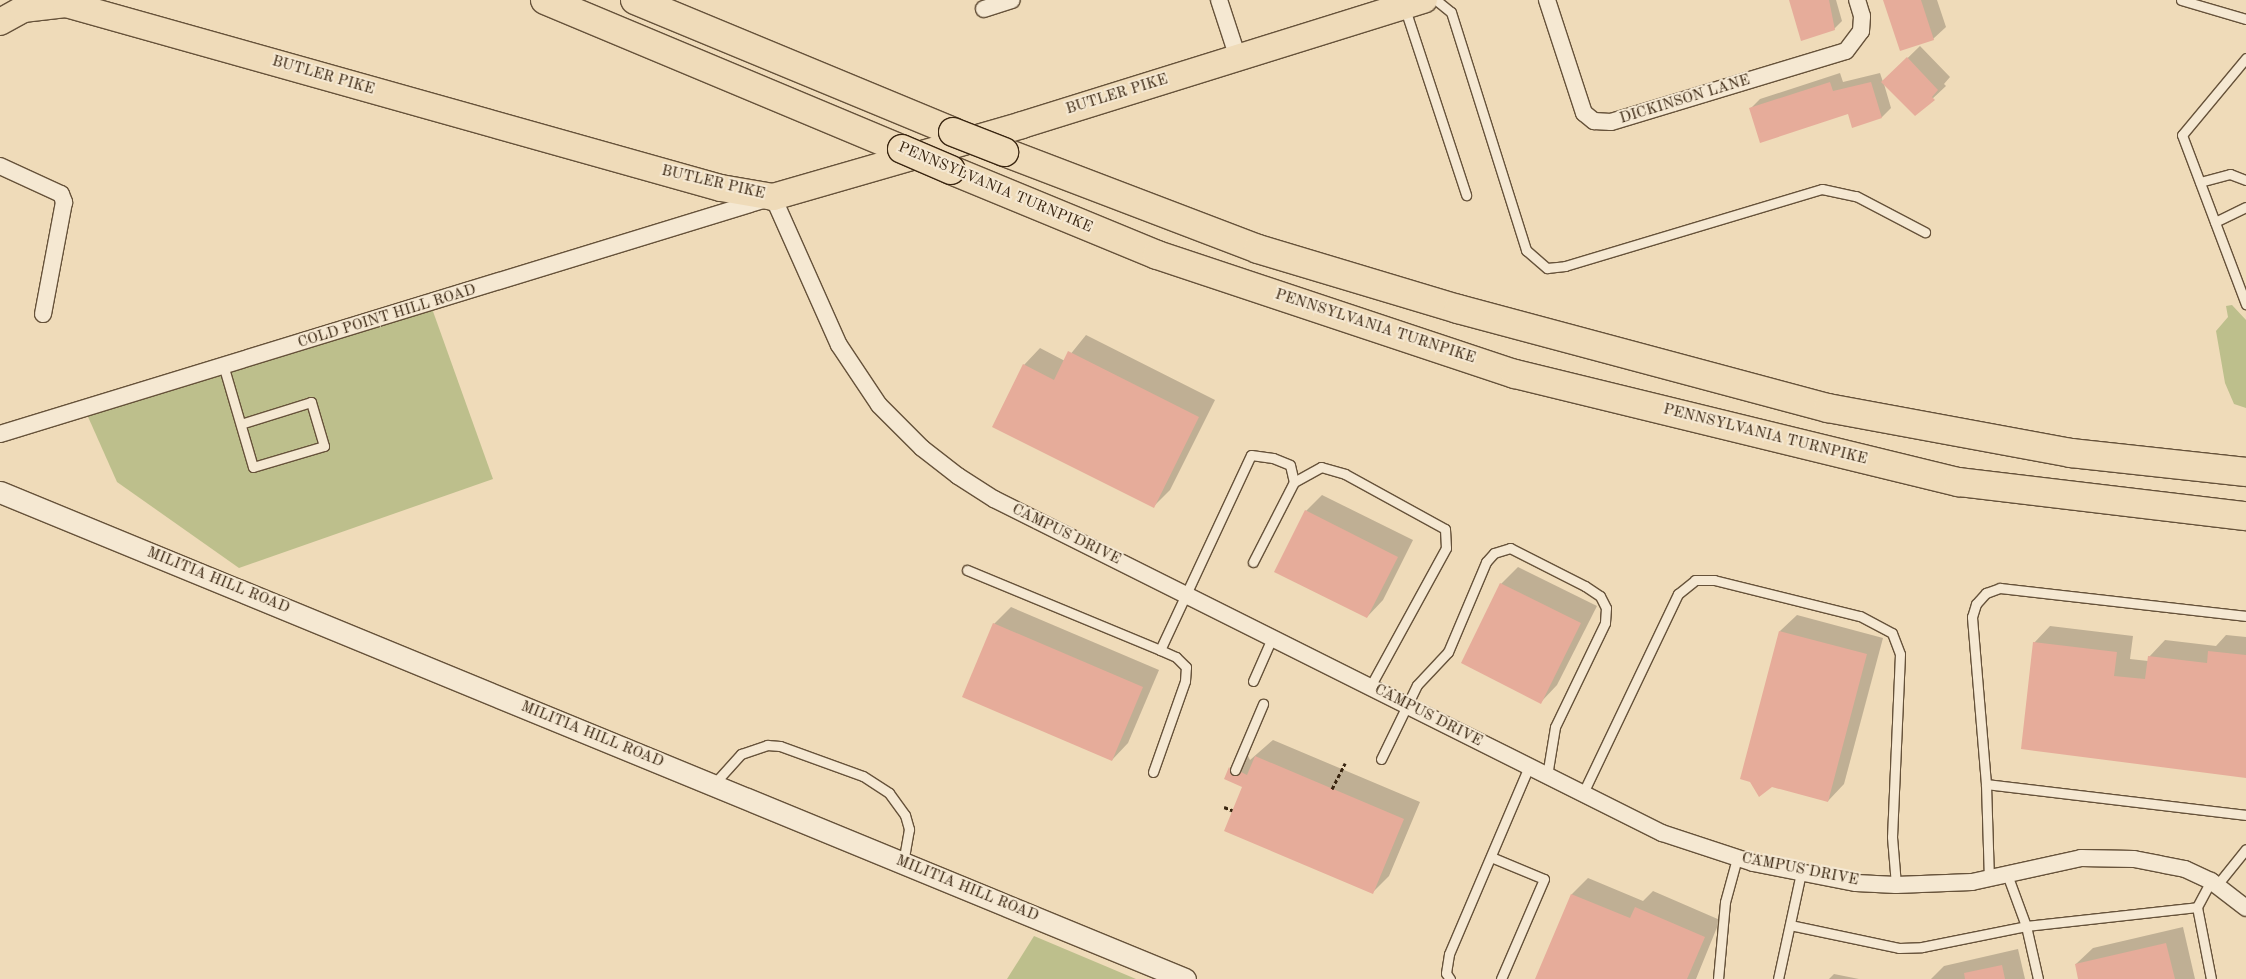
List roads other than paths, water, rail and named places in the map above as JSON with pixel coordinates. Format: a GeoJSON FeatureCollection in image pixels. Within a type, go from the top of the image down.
{"type":"FeatureCollection","features":[{"type":"Feature","properties":{"kind":"highway","name":"PENNSYLVANIA TURNPIKE"},"geometry":{"type":"LineString","coordinates":[[545,0],[1156,255],[1516,374],[1959,482],[2246,516]]}},
{"type":"Feature","properties":{"kind":"highway"},"geometry":{"type":"LineString","coordinates":[[635,0],[953,132],[1258,249],[1458,309],[1828,408],[2071,453],[2246,472]]}},
{"type":"Feature","properties":{"kind":"main road","name":"BUTLER PIKE"},"geometry":{"type":"LineString","coordinates":[[0,22],[23,9],[66,4],[721,188],[773,197],[1238,58],[1414,3]]}},
{"type":"Feature","properties":{"kind":"street"},"geometry":{"type":"LineString","coordinates":[[984,10],[1012,0]]}},
{"type":"Feature","properties":{"kind":"street"},"geometry":{"type":"LineString","coordinates":[[1219,0],[1238,58]]}},
{"type":"Feature","properties":{"kind":"street","name":"DICKINSON LANE"},"geometry":{"type":"LineString","coordinates":[[1547,0],[1584,113],[1594,121],[1611,122],[1846,50],[1861,32],[1862,16],[1857,0]]}},
{"type":"Feature","properties":{"kind":"street"},"geometry":{"type":"LineString","coordinates":[[0,166],[61,194],[64,202],[43,314]]}},
{"type":"Feature","properties":{"kind":"street","name":"COLD POINT HILL ROAD"},"geometry":{"type":"LineString","coordinates":[[0,434],[224,368],[773,197]]}},
{"type":"Feature","properties":{"kind":"street","name":"CAMPUS DRIVE"},"geometry":{"type":"LineString","coordinates":[[773,197],[839,345],[879,405],[922,448],[994,499],[1662,833],[1736,858],[1856,883],[1896,885],[1989,880],[2008,877],[2081,858],[2108,856],[2164,863],[2214,883],[2246,908]]}},
{"type":"Feature","properties":{"kind":"street","name":"MILITIA HILL ROAD"},"geometry":{"type":"LineString","coordinates":[[0,492],[1185,979]]}},
{"type":"Feature","properties":{"kind":"lane"},"geometry":{"type":"LineString","coordinates":[[1436,0],[1451,12],[1526,250],[1547,268],[1565,266],[1822,189],[1856,196],[1925,232]]}},
{"type":"Feature","properties":{"kind":"lane"},"geometry":{"type":"LineString","coordinates":[[2180,0],[2246,20]]}},
{"type":"Feature","properties":{"kind":"lane"},"geometry":{"type":"LineString","coordinates":[[1414,3],[1466,195]]}},
{"type":"Feature","properties":{"kind":"lane"},"geometry":{"type":"LineString","coordinates":[[2246,58],[2182,135],[2246,304]]}},
{"type":"Feature","properties":{"kind":"lane"},"geometry":{"type":"LineString","coordinates":[[2200,182],[2230,174],[2246,180]]}},
{"type":"Feature","properties":{"kind":"lane"},"geometry":{"type":"LineString","coordinates":[[2215,222],[2246,207]]}},
{"type":"Feature","properties":{"kind":"lane"},"geometry":{"type":"LineString","coordinates":[[224,368],[240,424],[254,467],[324,446],[311,402],[240,424]]}},
{"type":"Feature","properties":{"kind":"lane"},"geometry":{"type":"LineString","coordinates":[[1160,650],[1251,456],[1273,458],[1290,465],[1294,482]]}},
{"type":"Feature","properties":{"kind":"lane"},"geometry":{"type":"LineString","coordinates":[[1253,562],[1294,482],[1321,467],[1345,474],[1445,529],[1446,548],[1370,687]]}},
{"type":"Feature","properties":{"kind":"lane"},"geometry":{"type":"LineString","coordinates":[[1381,759],[1408,706],[1416,685],[1448,652],[1486,562],[1494,553],[1510,548],[1585,586],[1600,596],[1606,608],[1605,623],[1555,727],[1547,776]]}},
{"type":"Feature","properties":{"kind":"lane"},"geometry":{"type":"LineString","coordinates":[[967,570],[1176,656],[1186,668],[1185,681],[1153,772]]}},
{"type":"Feature","properties":{"kind":"lane"},"geometry":{"type":"LineString","coordinates":[[1583,793],[1678,594],[1695,580],[1714,580],[1860,616],[1892,633],[1900,654],[1892,837],[1896,885]]}},
{"type":"Feature","properties":{"kind":"lane"},"geometry":{"type":"LineString","coordinates":[[1989,880],[1986,784],[1972,617],[1976,604],[1986,593],[2000,588],[2246,616]]}},
{"type":"Feature","properties":{"kind":"lane"},"geometry":{"type":"LineString","coordinates":[[1252,680],[1272,638]]}},
{"type":"Feature","properties":{"kind":"lane"},"geometry":{"type":"LineString","coordinates":[[1236,770],[1263,704]]}},
{"type":"Feature","properties":{"kind":"lane"},"geometry":{"type":"LineString","coordinates":[[713,785],[740,754],[767,745],[780,746],[863,776],[889,793],[905,815],[909,829],[903,863]]}},
{"type":"Feature","properties":{"kind":"lane"},"geometry":{"type":"LineString","coordinates":[[1450,979],[1446,973],[1449,954],[1529,766]]}},
{"type":"Feature","properties":{"kind":"lane"},"geometry":{"type":"LineString","coordinates":[[1986,784],[2246,815]]}},
{"type":"Feature","properties":{"kind":"lane"},"geometry":{"type":"LineString","coordinates":[[2211,979],[2197,907],[2214,883],[2246,849]]}},
{"type":"Feature","properties":{"kind":"lane"},"geometry":{"type":"LineString","coordinates":[[1491,857],[1544,879],[1502,979]]}},
{"type":"Feature","properties":{"kind":"lane"},"geometry":{"type":"LineString","coordinates":[[1718,979],[1726,902],[1736,858]]}},
{"type":"Feature","properties":{"kind":"lane"},"geometry":{"type":"LineString","coordinates":[[1778,979],[1802,873]]}},
{"type":"Feature","properties":{"kind":"lane"},"geometry":{"type":"LineString","coordinates":[[2008,877],[2026,926],[2038,979]]}},
{"type":"Feature","properties":{"kind":"lane"},"geometry":{"type":"LineString","coordinates":[[1790,925],[1898,948],[1922,947],[2026,926],[2197,907]]}}]}
